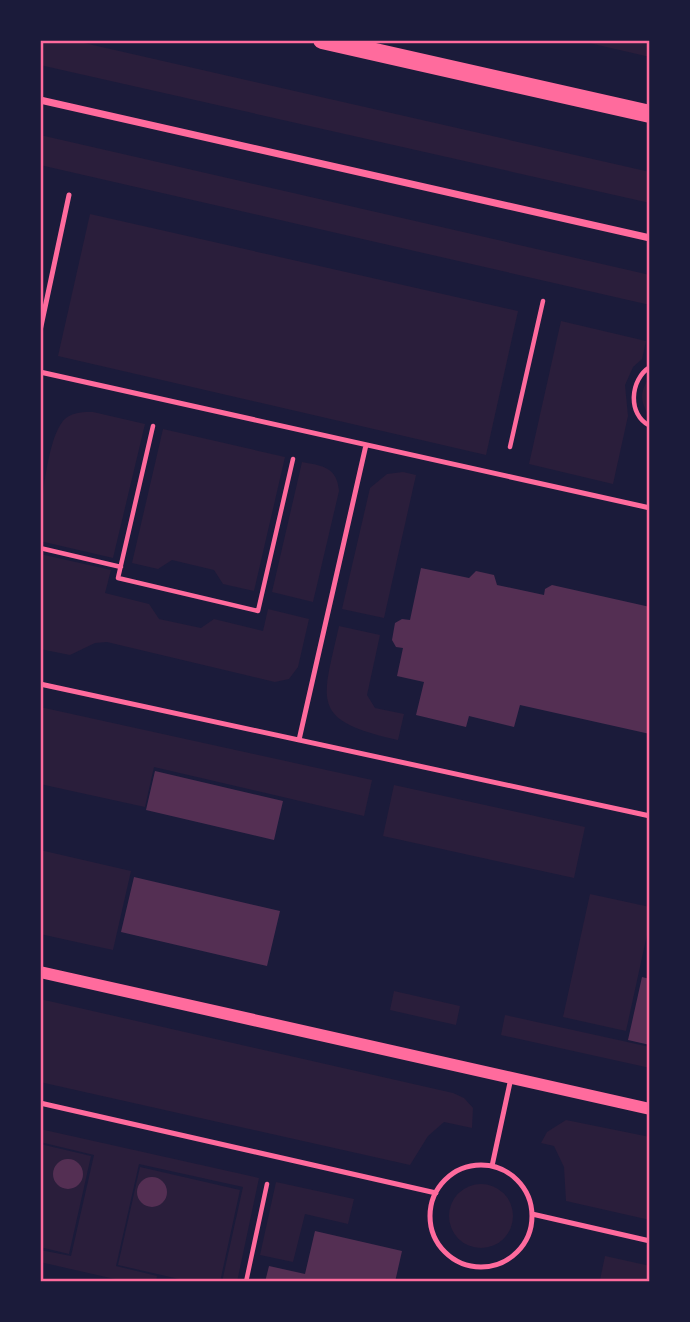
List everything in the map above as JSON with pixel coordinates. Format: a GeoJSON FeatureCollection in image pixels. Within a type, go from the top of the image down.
{"type":"FeatureCollection","features":[{"type":"Feature","properties":{"kind":"main road"},"geometry":{"type":"LineString","coordinates":[[323,40],[650,114]]}},
{"type":"Feature","properties":{"kind":"street"},"geometry":{"type":"LineString","coordinates":[[40,100],[650,238]]}},
{"type":"Feature","properties":{"kind":"street"},"geometry":{"type":"LineString","coordinates":[[40,972],[650,1109]]}},
{"type":"Feature","properties":{"kind":"lane"},"geometry":{"type":"LineString","coordinates":[[40,331],[69,195]]}},
{"type":"Feature","properties":{"kind":"lane"},"geometry":{"type":"LineString","coordinates":[[40,372],[650,508]]}},
{"type":"Feature","properties":{"kind":"lane"},"geometry":{"type":"LineString","coordinates":[[299,740],[366,445]]}},
{"type":"Feature","properties":{"kind":"lane"},"geometry":{"type":"LineString","coordinates":[[40,684],[650,816]]}},
{"type":"Feature","properties":{"kind":"lane"},"geometry":{"type":"LineString","coordinates":[[492,1166],[510,1078]]}},
{"type":"Feature","properties":{"kind":"lane"},"geometry":{"type":"LineString","coordinates":[[40,1103],[436,1193]]}},
{"type":"Feature","properties":{"kind":"lane"},"geometry":{"type":"LineString","coordinates":[[492,1166],[519,1182],[530,1201],[530,1232],[511,1257],[491,1266],[470,1265],[443,1249],[432,1231],[431,1210],[436,1193],[444,1181],[461,1169],[492,1166]]}},
{"type":"Feature","properties":{"kind":"lane"},"geometry":{"type":"LineString","coordinates":[[532,1214],[650,1241]]}},
{"type":"Feature","properties":{"kind":"path"},"geometry":{"type":"LineString","coordinates":[[504,476],[543,301]]}},
{"type":"Feature","properties":{"kind":"path"},"geometry":{"type":"LineString","coordinates":[[650,368],[642,372],[634,389],[635,407],[644,423],[650,426]]}},
{"type":"Feature","properties":{"kind":"path"},"geometry":{"type":"LineString","coordinates":[[160,399],[118,578],[258,611],[300,430]]}},
{"type":"Feature","properties":{"kind":"path"},"geometry":{"type":"LineString","coordinates":[[40,548],[121,567]]}},
{"type":"Feature","properties":{"kind":"path"},"geometry":{"type":"LineString","coordinates":[[246,1282],[273,1156]]}},
{"type":"Feature","properties":{"kind":"shaded area"},"geometry":{"type":"Polygon","coordinates":[[[40,40],[71,40],[650,172],[650,203],[40,65],[40,40]]]}},
{"type":"Feature","properties":{"kind":"shaded area"},"geometry":{"type":"Polygon","coordinates":[[[576,40],[650,40],[650,57],[576,40]]]}},
{"type":"Feature","properties":{"kind":"shaded area"},"geometry":{"type":"Polygon","coordinates":[[[40,135],[650,275],[650,305],[40,165],[40,135]]]}},
{"type":"Feature","properties":{"kind":"shaded area"},"geometry":{"type":"Polygon","coordinates":[[[90,214],[518,311],[486,455],[58,356],[90,214]]]}},
{"type":"Feature","properties":{"kind":"shaded area"},"geometry":{"type":"Polygon","coordinates":[[[561,321],[646,341],[642,359],[633,367],[625,385],[628,416],[613,484],[529,464],[561,321]]]}},
{"type":"Feature","properties":{"kind":"shaded area"},"geometry":{"type":"Polygon","coordinates":[[[650,377],[650,417],[642,397],[650,377]]]}},
{"type":"Feature","properties":{"kind":"shaded area"},"geometry":{"type":"Polygon","coordinates":[[[93,412],[145,424],[113,558],[40,541],[49,457],[59,427],[66,418],[76,413],[93,412]]]}},
{"type":"Feature","properties":{"kind":"shaded area"},"geometry":{"type":"Polygon","coordinates":[[[163,429],[285,457],[254,591],[223,584],[214,570],[172,560],[158,569],[132,563],[163,429]]]}},
{"type":"Feature","properties":{"kind":"shaded area"},"geometry":{"type":"Polygon","coordinates":[[[302,462],[332,472],[339,491],[313,602],[272,592],[302,462]]]}},
{"type":"Feature","properties":{"kind":"shaded area"},"geometry":{"type":"Polygon","coordinates":[[[403,472],[416,475],[384,618],[342,609],[370,488],[387,474],[403,472]]]}},
{"type":"Feature","properties":{"kind":"shaded area"},"geometry":{"type":"Polygon","coordinates":[[[40,554],[111,570],[105,593],[149,604],[159,619],[201,628],[214,619],[263,631],[268,609],[309,619],[298,667],[289,679],[275,682],[107,642],[95,643],[70,655],[40,649],[40,554]]]}},
{"type":"Feature","properties":{"kind":"shaded area"},"geometry":{"type":"Polygon","coordinates":[[[339,626],[380,635],[367,695],[375,708],[404,714],[398,740],[349,725],[336,715],[329,704],[329,673],[339,626]]]}},
{"type":"Feature","properties":{"kind":"shaded area"},"geometry":{"type":"Polygon","coordinates":[[[40,707],[372,780],[364,816],[154,767],[145,807],[40,784],[40,707]]]}},
{"type":"Feature","properties":{"kind":"shaded area"},"geometry":{"type":"Polygon","coordinates":[[[394,785],[585,827],[574,878],[383,836],[394,785]]]}},
{"type":"Feature","properties":{"kind":"shaded area"},"geometry":{"type":"Polygon","coordinates":[[[40,850],[131,871],[113,950],[40,934],[40,850]]]}},
{"type":"Feature","properties":{"kind":"shaded area"},"geometry":{"type":"Polygon","coordinates":[[[590,894],[650,907],[650,921],[626,1031],[563,1017],[590,894]]]}},
{"type":"Feature","properties":{"kind":"shaded area"},"geometry":{"type":"Polygon","coordinates":[[[394,991],[460,1006],[456,1025],[390,1010],[394,991]]]}},
{"type":"Feature","properties":{"kind":"shaded area"},"geometry":{"type":"Polygon","coordinates":[[[40,999],[453,1093],[464,1098],[473,1108],[472,1128],[444,1122],[428,1136],[410,1165],[40,1082],[40,999]]]}},
{"type":"Feature","properties":{"kind":"shaded area"},"geometry":{"type":"Polygon","coordinates":[[[505,1015],[650,1047],[650,1068],[501,1035],[505,1015]]]}},
{"type":"Feature","properties":{"kind":"shaded area"},"geometry":{"type":"Polygon","coordinates":[[[566,1120],[650,1137],[650,1220],[566,1201],[564,1167],[554,1146],[541,1143],[547,1132],[566,1120]]]}},
{"type":"Feature","properties":{"kind":"shaded area"},"geometry":{"type":"Polygon","coordinates":[[[40,1129],[259,1178],[237,1282],[222,1282],[243,1187],[139,1164],[116,1266],[157,1276],[156,1282],[128,1282],[40,1262],[40,1250],[71,1256],[94,1155],[40,1142],[40,1129]]]}},
{"type":"Feature","properties":{"kind":"shaded area"},"geometry":{"type":"Polygon","coordinates":[[[40,1144],[91,1156],[69,1254],[40,1247],[40,1144]]]}},
{"type":"Feature","properties":{"kind":"shaded area"},"geometry":{"type":"Polygon","coordinates":[[[140,1167],[240,1190],[220,1282],[192,1282],[118,1265],[140,1167]]]}},
{"type":"Feature","properties":{"kind":"shaded area"},"geometry":{"type":"Polygon","coordinates":[[[276,1182],[354,1199],[348,1224],[305,1214],[293,1262],[260,1255],[276,1182]]]}},
{"type":"Feature","properties":{"kind":"shaded area"},"geometry":{"type":"Polygon","coordinates":[[[475,1184],[487,1184],[504,1193],[511,1204],[511,1228],[504,1239],[487,1248],[475,1248],[463,1243],[454,1234],[449,1222],[449,1210],[454,1198],[463,1189],[475,1184]]]}},
{"type":"Feature","properties":{"kind":"shaded area"},"geometry":{"type":"Polygon","coordinates":[[[605,1256],[650,1266],[650,1282],[600,1280],[605,1256]]]}},
{"type":"Feature","properties":{"kind":"building"},"geometry":{"type":"Polygon","coordinates":[[[421,568],[469,578],[476,571],[494,575],[497,585],[544,595],[545,589],[552,585],[650,607],[650,734],[520,705],[514,727],[469,716],[466,727],[416,715],[424,682],[397,676],[403,648],[396,647],[392,640],[395,623],[402,619],[410,620],[421,568]]]}},
{"type":"Feature","properties":{"kind":"building"},"geometry":{"type":"Polygon","coordinates":[[[155,771],[283,801],[274,840],[146,810],[155,771]]]}},
{"type":"Feature","properties":{"kind":"building"},"geometry":{"type":"Polygon","coordinates":[[[134,877],[280,911],[267,966],[121,932],[134,877]]]}},
{"type":"Feature","properties":{"kind":"building"},"geometry":{"type":"Polygon","coordinates":[[[642,977],[650,979],[650,1045],[628,1040],[642,977]]]}},
{"type":"Feature","properties":{"kind":"building"},"geometry":{"type":"Polygon","coordinates":[[[68,1159],[78,1164],[83,1174],[78,1184],[68,1189],[58,1184],[53,1174],[58,1164],[68,1159]]]}},
{"type":"Feature","properties":{"kind":"building"},"geometry":{"type":"Polygon","coordinates":[[[152,1177],[162,1182],[167,1192],[162,1202],[152,1207],[142,1202],[137,1192],[142,1182],[152,1177]]]}},
{"type":"Feature","properties":{"kind":"building"},"geometry":{"type":"Polygon","coordinates":[[[315,1231],[402,1251],[395,1282],[265,1282],[269,1266],[305,1274],[315,1231]]]}}]}
